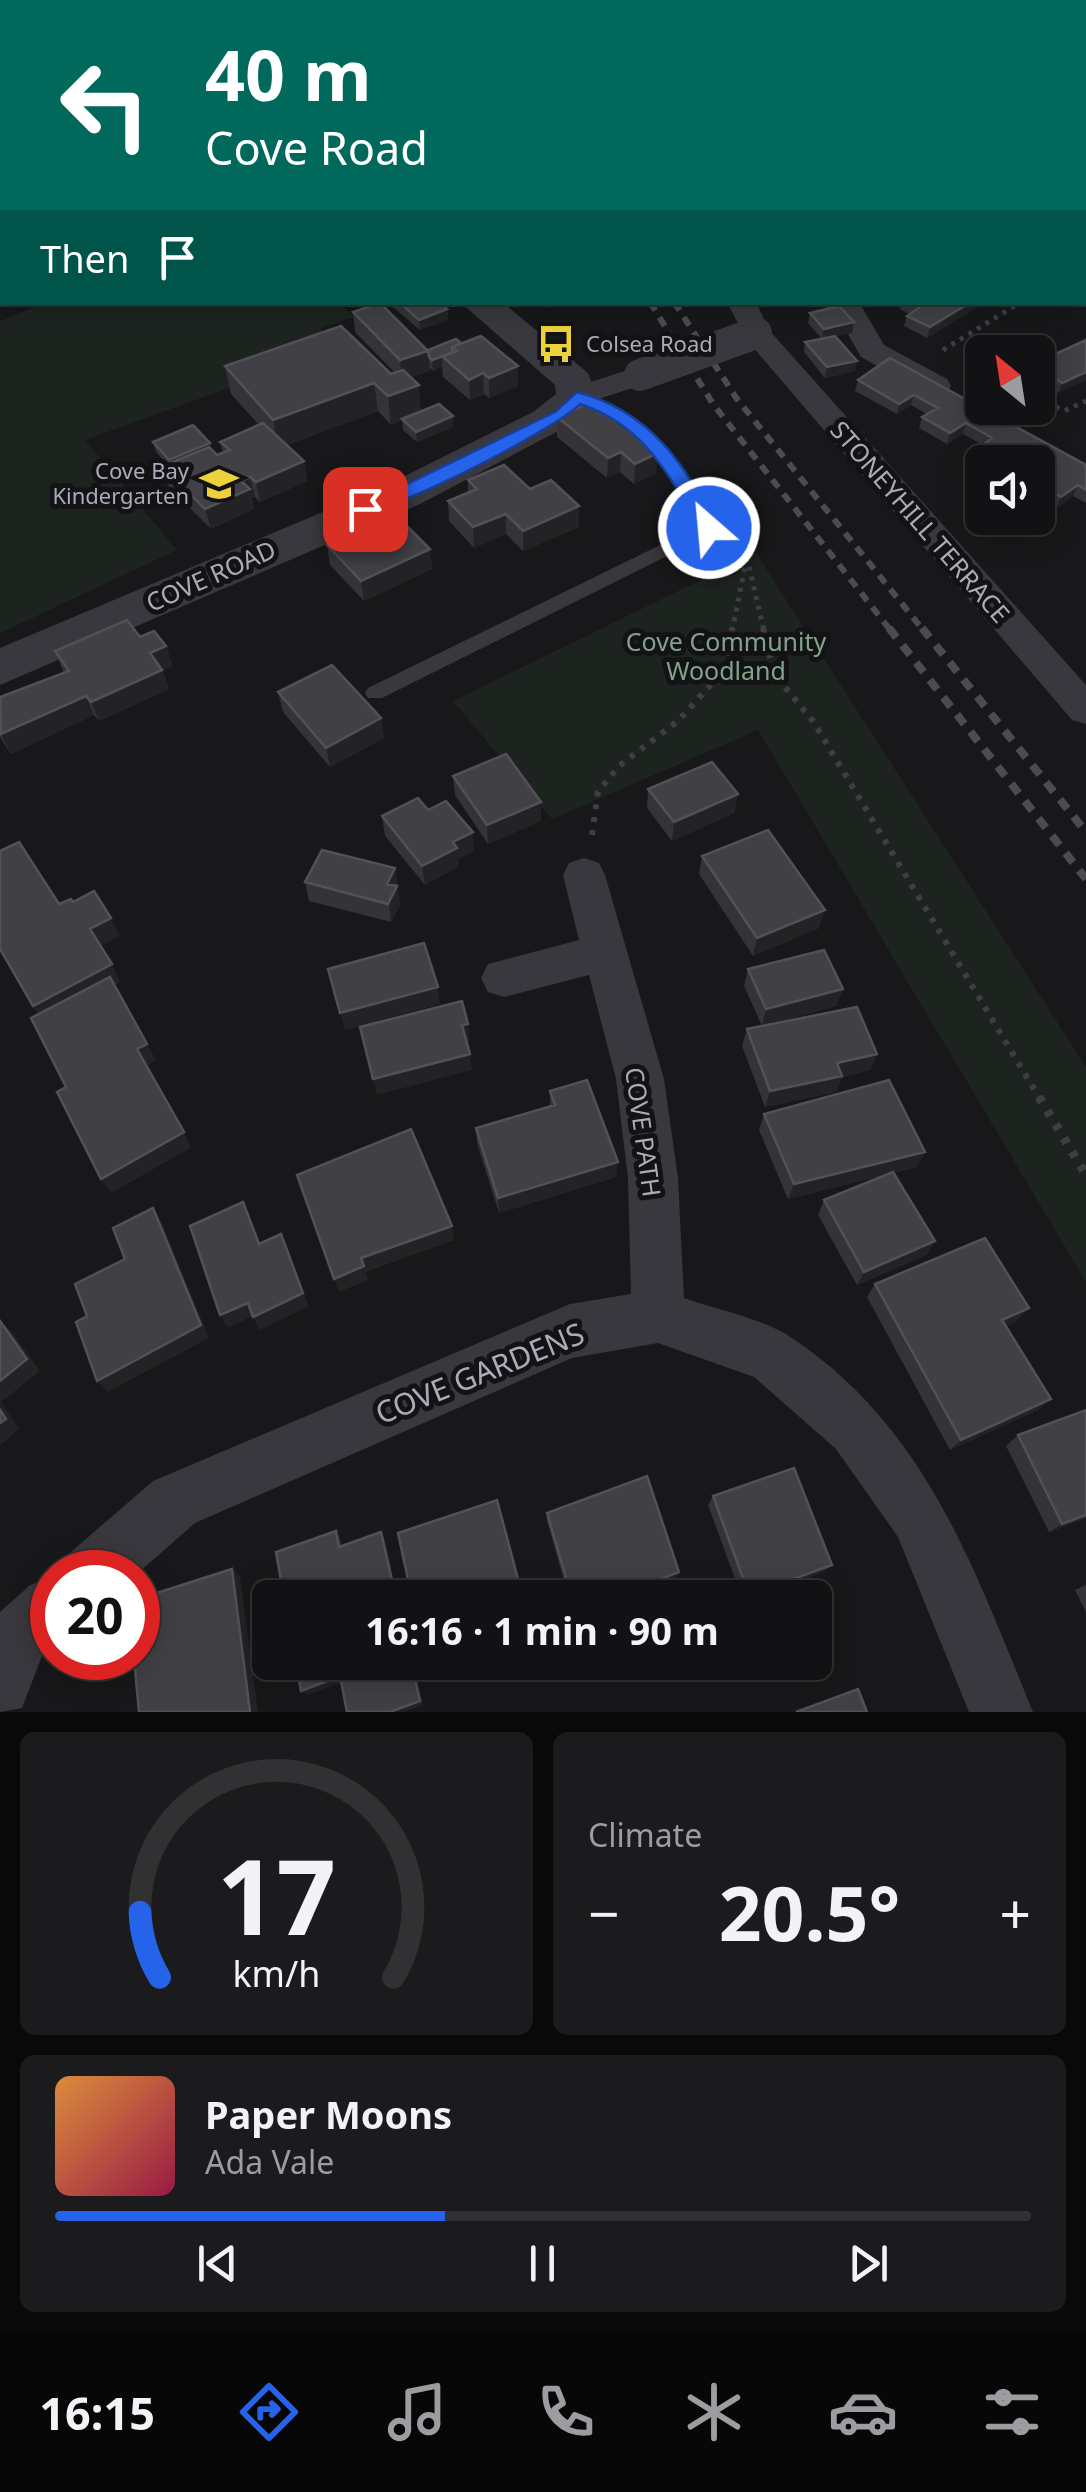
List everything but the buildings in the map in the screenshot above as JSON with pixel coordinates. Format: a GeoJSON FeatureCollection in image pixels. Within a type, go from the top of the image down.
{"type":"FeatureCollection","features":[{"type":"Feature","properties":{"kind":"street"},"geometry":{"type":"LineString","coordinates":[[482,305],[568,374],[577,397],[640,375],[748,318]]}},
{"type":"Feature","properties":{"kind":"street"},"geometry":{"type":"LineString","coordinates":[[846,305],[872,351],[965,402]]}},
{"type":"Feature","properties":{"kind":"street","name":"STONEYHILL TERRACE"},"geometry":{"type":"LineString","coordinates":[[748,318],[1086,710]]}},
{"type":"Feature","properties":{"kind":"street","name":"COVE ROAD"},"geometry":{"type":"LineString","coordinates":[[0,668],[453,471],[561,415],[577,397]]}},
{"type":"Feature","properties":{"kind":"street","name":"COVE PATH"},"geometry":{"type":"LineString","coordinates":[[584,875],[602,953],[640,1079],[652,1178],[658,1316]]}},
{"type":"Feature","properties":{"kind":"street"},"geometry":{"type":"LineString","coordinates":[[504,978],[602,953]]}},
{"type":"Feature","properties":{"kind":"street","name":"COVE GARDENS"},"geometry":{"type":"LineString","coordinates":[[118,1550],[174,1502],[570,1331],[658,1316],[770,1356],[856,1429],[919,1517],[1001,1712]]}},
{"type":"Feature","properties":{"kind":"lane"},"geometry":{"type":"LineString","coordinates":[[374,693],[709,528],[686,482],[657,444],[613,409],[577,397]]}},
{"type":"Feature","properties":{"kind":"path"},"geometry":{"type":"LineString","coordinates":[[942,350],[1016,305]]}},
{"type":"Feature","properties":{"kind":"path"},"geometry":{"type":"LineString","coordinates":[[1055,406],[1064,411],[1086,401]]}},
{"type":"Feature","properties":{"kind":"path"},"geometry":{"type":"LineString","coordinates":[[709,528],[748,557],[774,674],[813,721],[1086,1175]]}},
{"type":"Feature","properties":{"kind":"path"},"geometry":{"type":"LineString","coordinates":[[584,875],[598,792],[619,766],[680,720],[724,670],[748,557]]}},
{"type":"Feature","properties":{"kind":"green space"},"geometry":{"type":"Polygon","coordinates":[[[40,305],[341,305],[355,317],[320,328],[337,349],[85,440],[177,550],[0,633],[0,321],[40,305]]]}},
{"type":"Feature","properties":{"kind":"green space","name":"Cove Community Woodland"},"geometry":{"type":"Polygon","coordinates":[[[756,553],[1086,1067],[1086,1282],[758,730],[552,819],[453,701],[756,553]]]}},
{"type":"Feature","properties":{"kind":"railway"},"geometry":{"type":"LineString","coordinates":[[652,305],[713,404],[891,631]]}},
{"type":"Feature","properties":{"kind":"railway"},"geometry":{"type":"LineString","coordinates":[[676,305],[737,399],[924,631]]}},
{"type":"Feature","properties":{"kind":"railway"},"geometry":{"type":"LineString","coordinates":[[889,628],[1086,879]]}},
{"type":"Feature","properties":{"kind":"railway"},"geometry":{"type":"LineString","coordinates":[[922,628],[1086,832]]}},
{"type":"Feature","properties":{"kind":"place","name":"Colsea Road"},"geometry":{"type":"Point","coordinates":[556,344]}},
{"type":"Feature","properties":{"kind":"place","name":"Cove Bay Kindergarten"},"geometry":{"type":"Point","coordinates":[219,484]}},
{"type":"Feature","properties":{"kind":"route"},"geometry":{"type":"LineString","coordinates":[[365,509],[453,471],[561,415],[577,397],[613,409],[657,444],[686,482],[709,528]]}}]}
